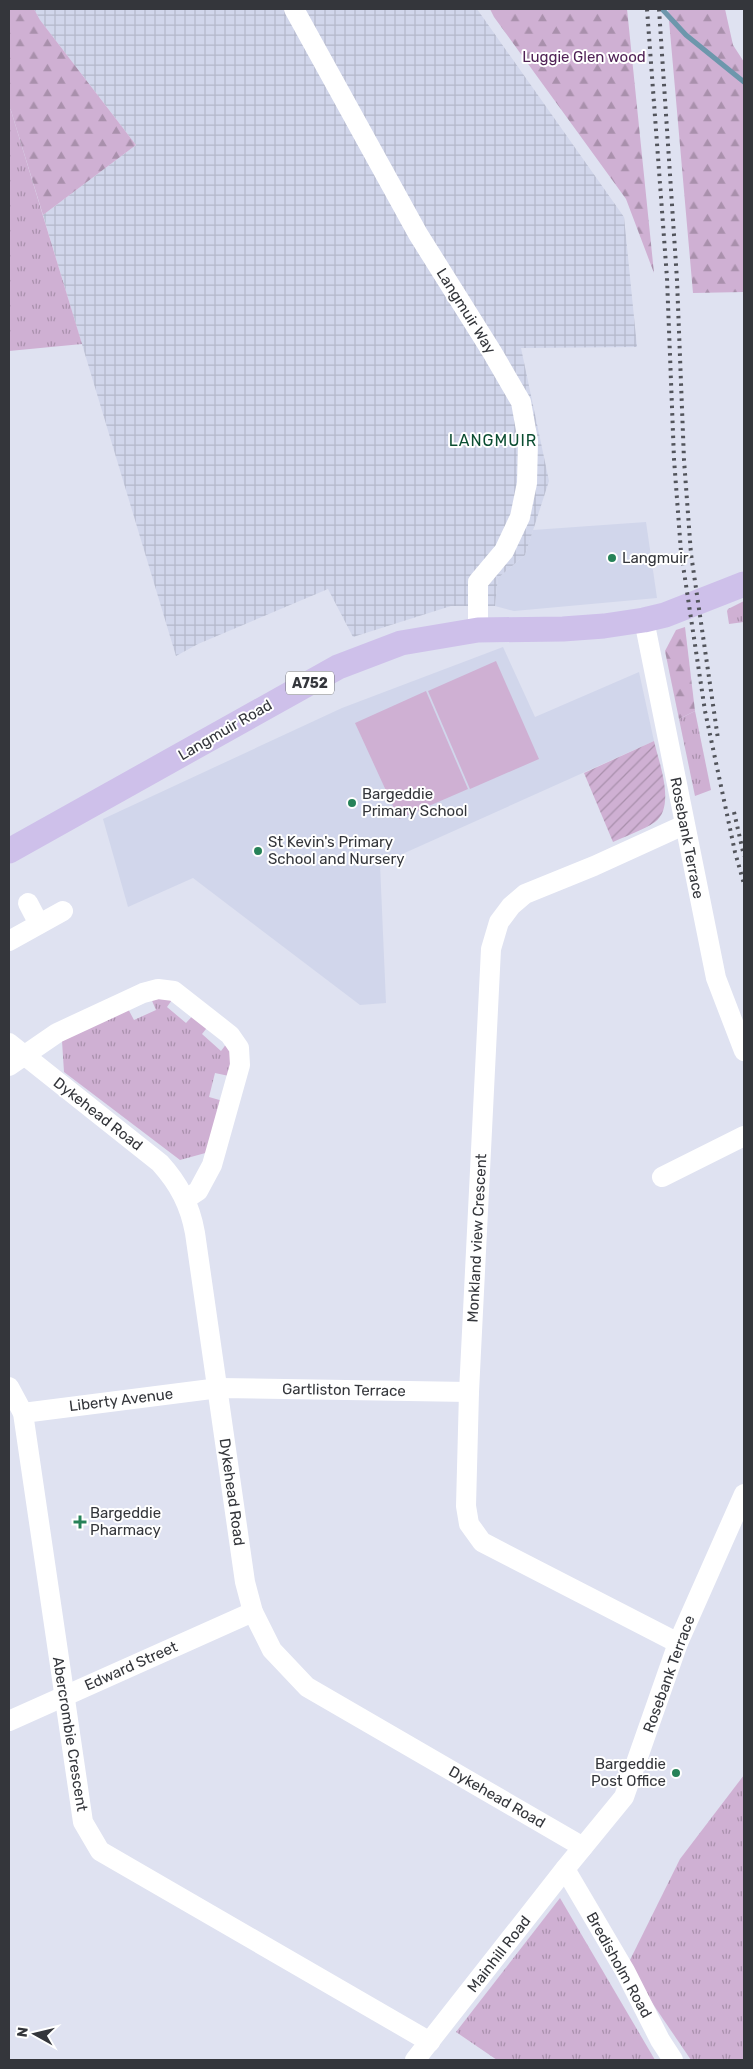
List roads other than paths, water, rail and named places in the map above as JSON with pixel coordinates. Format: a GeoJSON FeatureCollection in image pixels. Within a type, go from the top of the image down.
{"type":"FeatureCollection","features":[{"type":"Feature","properties":{"kind":"main road","name":"Langmuir Road"},"geometry":{"type":"LineString","coordinates":[[9,851],[338,667],[401,643],[478,630],[563,629],[604,626],[655,618],[720,595],[744,584]]}},
{"type":"Feature","properties":{"kind":"street","name":"Langmuir Way"},"geometry":{"type":"LineString","coordinates":[[294,9],[418,234],[521,402],[528,441],[527,482],[520,517],[504,551],[478,582],[478,630]]}},
{"type":"Feature","properties":{"kind":"street","name":"Rosebank Terrace"},"geometry":{"type":"LineString","coordinates":[[655,618],[684,825],[716,978],[744,1051]]}},
{"type":"Feature","properties":{"kind":"street","name":"Monkland view Crescent"},"geometry":{"type":"LineString","coordinates":[[678,1643],[482,1542],[469,1524],[466,1506],[491,949],[499,922],[511,906],[525,894],[594,866],[684,825]]}},
{"type":"Feature","properties":{"kind":"street"},"geometry":{"type":"LineString","coordinates":[[28,903],[39,924]]}},
{"type":"Feature","properties":{"kind":"street"},"geometry":{"type":"LineString","coordinates":[[9,941],[63,911]]}},
{"type":"Feature","properties":{"kind":"street"},"geometry":{"type":"LineString","coordinates":[[16,1061],[57,1033],[143,993],[158,989],[174,991],[230,1035],[239,1048],[240,1065],[212,1165],[198,1192],[186,1199]]}},
{"type":"Feature","properties":{"kind":"street","name":"Dykehead Road"},"geometry":{"type":"LineString","coordinates":[[9,1044],[16,1061],[160,1163],[174,1179],[186,1199],[193,1220],[245,1582],[252,1612],[272,1650],[307,1687],[583,1847]]}},
{"type":"Feature","properties":{"kind":"street"},"geometry":{"type":"LineString","coordinates":[[662,1177],[744,1136]]}},
{"type":"Feature","properties":{"kind":"street","name":"Abercrombie Crescent"},"geometry":{"type":"LineString","coordinates":[[9,1387],[23,1413],[83,1822],[100,1851],[430,2042]]}},
{"type":"Feature","properties":{"kind":"street","name":"Gartliston Terrace"},"geometry":{"type":"LineString","coordinates":[[218,1388],[470,1392]]}},
{"type":"Feature","properties":{"kind":"street","name":"Liberty Avenue"},"geometry":{"type":"LineString","coordinates":[[23,1413],[218,1388]]}},
{"type":"Feature","properties":{"kind":"street","name":"Rosebank Terrace"},"geometry":{"type":"LineString","coordinates":[[583,1847],[624,1797],[678,1643],[744,1494]]}},
{"type":"Feature","properties":{"kind":"street","name":"Edward Street"},"geometry":{"type":"LineString","coordinates":[[9,1721],[252,1612]]}},
{"type":"Feature","properties":{"kind":"street","name":"Mainhill Road"},"geometry":{"type":"LineString","coordinates":[[415,2060],[583,1847]]}},
{"type":"Feature","properties":{"kind":"street","name":"Bredisholm Road"},"geometry":{"type":"LineString","coordinates":[[565,1869],[625,1971],[660,2040],[673,2060]]}},
{"type":"Feature","properties":{"kind":"waterway"},"geometry":{"type":"LineString","coordinates":[[662,9],[686,35],[744,82]]}},
{"type":"Feature","properties":{"kind":"railway"},"geometry":{"type":"LineString","coordinates":[[647,9],[667,278],[674,459],[681,552],[705,711],[735,852],[744,884]]}},
{"type":"Feature","properties":{"kind":"railway"},"geometry":{"type":"LineString","coordinates":[[659,9],[677,280],[684,460],[691,554],[718,739]]}},
{"type":"Feature","properties":{"kind":"railway"},"geometry":{"type":"LineString","coordinates":[[734,812],[744,856]]}},
{"type":"Feature","properties":{"kind":"place","name":"Langmuir"},"geometry":{"type":"Point","coordinates":[612,558]}},
{"type":"Feature","properties":{"kind":"place","name":"Bargeddie Primary School"},"geometry":{"type":"Point","coordinates":[352,803]}},
{"type":"Feature","properties":{"kind":"place","name":"St Kevin's Primary School and Nursery"},"geometry":{"type":"Point","coordinates":[258,851]}},
{"type":"Feature","properties":{"kind":"place","name":"Bargeddie Pharmacy"},"geometry":{"type":"Point","coordinates":[80,1522]}},
{"type":"Feature","properties":{"kind":"place","name":"Bargeddie Post Office"},"geometry":{"type":"Point","coordinates":[676,1773]}},
{"type":"Feature","properties":{"kind":"district","name":"LANGMUIR"},"geometry":{"type":"Point","coordinates":[493,440]}},
{"type":"Feature","properties":{"kind":"park label","name":"Luggie Glen wood"},"geometry":{"type":"Point","coordinates":[584,57]}}]}
